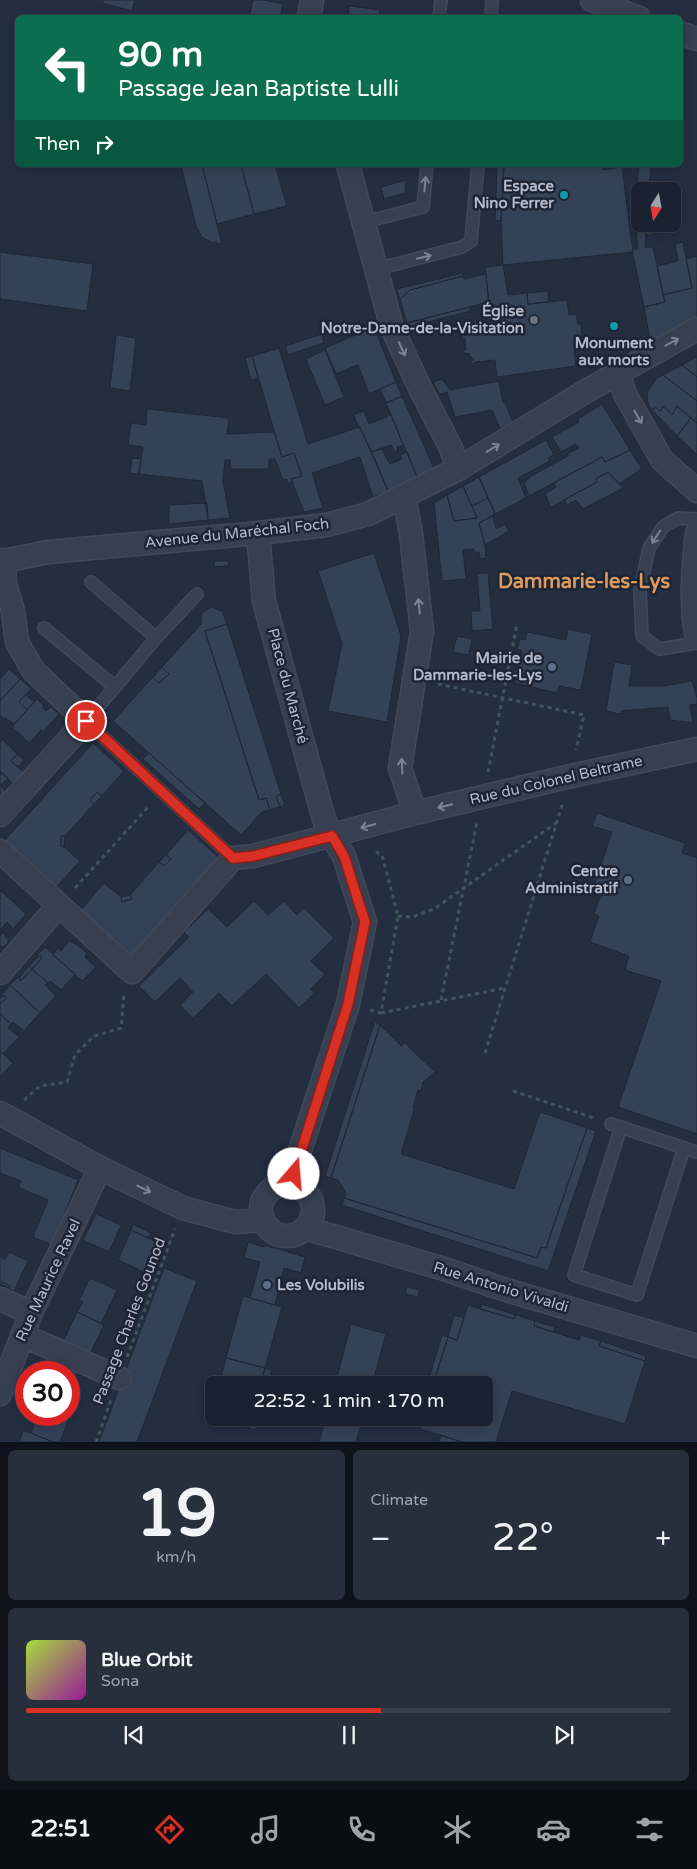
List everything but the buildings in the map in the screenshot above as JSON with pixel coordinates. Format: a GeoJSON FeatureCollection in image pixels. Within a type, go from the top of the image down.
{"type":"FeatureCollection","features":[{"type":"Feature","properties":{"kind":"street"},"geometry":{"type":"LineString","coordinates":[[310,15],[312,0]]}},
{"type":"Feature","properties":{"kind":"street"},"geometry":{"type":"LineString","coordinates":[[592,0],[631,15]]}},
{"type":"Feature","properties":{"kind":"street"},"geometry":{"type":"LineString","coordinates":[[683,34],[697,39]]}},
{"type":"Feature","properties":{"kind":"street"},"geometry":{"type":"LineString","coordinates":[[349,167],[365,222],[392,328],[451,448],[458,469]]}},
{"type":"Feature","properties":{"kind":"street","name":"Avenue du Maréchal Foch"},"geometry":{"type":"LineString","coordinates":[[2,561],[48,552],[326,525],[368,514],[458,469],[618,373],[697,329]]}},
{"type":"Feature","properties":{"kind":"street"},"geometry":{"type":"LineString","coordinates":[[618,373],[625,394],[662,460],[697,491]]}},
{"type":"Feature","properties":{"kind":"street"},"geometry":{"type":"LineString","coordinates":[[404,496],[411,534],[422,631],[400,768],[415,813]]}},
{"type":"Feature","properties":{"kind":"street","name":"Place du Marché"},"geometry":{"type":"LineString","coordinates":[[258,533],[264,601],[323,816],[344,856],[365,922],[348,1004],[289,1184]]}},
{"type":"Feature","properties":{"kind":"street"},"geometry":{"type":"LineString","coordinates":[[697,533],[694,573],[694,622],[697,638]]}},
{"type":"Feature","properties":{"kind":"street"},"geometry":{"type":"LineString","coordinates":[[0,816],[86,721],[33,670],[17,642],[13,611],[5,584],[2,561]]}},
{"type":"Feature","properties":{"kind":"street","name":"Rue du Colonel Beltrame"},"geometry":{"type":"LineString","coordinates":[[233,858],[254,856],[415,813],[571,776],[697,749]]}},
{"type":"Feature","properties":{"kind":"street"},"geometry":{"type":"LineString","coordinates":[[0,850],[132,972],[233,858]]}},
{"type":"Feature","properties":{"kind":"street"},"geometry":{"type":"LineString","coordinates":[[0,973],[59,905]]}},
{"type":"Feature","properties":{"kind":"street"},"geometry":{"type":"LineString","coordinates":[[4,1115],[100,1168],[183,1208],[235,1222],[262,1220]]}},
{"type":"Feature","properties":{"kind":"street","name":"Rue Maurice Ravel"},"geometry":{"type":"LineString","coordinates":[[0,1394],[31,1313],[100,1168]]}},
{"type":"Feature","properties":{"kind":"street"},"geometry":{"type":"LineString","coordinates":[[289,1184],[297,1186],[304,1191],[312,1205],[310,1222],[298,1233],[290,1236],[281,1235],[267,1227],[262,1220],[261,1211],[262,1202],[272,1188],[289,1184]]}},
{"type":"Feature","properties":{"kind":"street","name":"Rue Antonio Vivaldi"},"geometry":{"type":"LineString","coordinates":[[304,1228],[697,1346]]}},
{"type":"Feature","properties":{"kind":"street"},"geometry":{"type":"LineString","coordinates":[[0,1299],[31,1313]]}},
{"type":"Feature","properties":{"kind":"street"},"geometry":{"type":"LineString","coordinates":[[22,1335],[119,1378]]}},
{"type":"Feature","properties":{"kind":"lane"},"geometry":{"type":"LineString","coordinates":[[439,15],[441,0]]}},
{"type":"Feature","properties":{"kind":"lane"},"geometry":{"type":"LineString","coordinates":[[491,15],[492,0]]}},
{"type":"Feature","properties":{"kind":"lane"},"geometry":{"type":"LineString","coordinates":[[365,222],[423,207],[427,167]]}},
{"type":"Feature","properties":{"kind":"lane"},"geometry":{"type":"LineString","coordinates":[[377,269],[462,247],[471,241],[478,167]]}},
{"type":"Feature","properties":{"kind":"lane"},"geometry":{"type":"LineString","coordinates":[[697,519],[678,518],[663,527],[649,548],[640,591],[642,636],[660,649],[697,643]]}},
{"type":"Feature","properties":{"kind":"lane"},"geometry":{"type":"LineString","coordinates":[[91,582],[156,638]]}},
{"type":"Feature","properties":{"kind":"lane"},"geometry":{"type":"LineString","coordinates":[[197,594],[156,638],[86,721],[233,858]]}},
{"type":"Feature","properties":{"kind":"lane"},"geometry":{"type":"LineString","coordinates":[[44,628],[115,687]]}},
{"type":"Feature","properties":{"kind":"lane"},"geometry":{"type":"LineString","coordinates":[[684,1148],[637,1295],[574,1274],[616,1125],[697,1152]]}},
{"type":"Feature","properties":{"kind":"path"},"geometry":{"type":"LineString","coordinates":[[413,678],[584,714],[571,776],[485,1053]]}},
{"type":"Feature","properties":{"kind":"path"},"geometry":{"type":"LineString","coordinates":[[59,905],[162,792]]}},
{"type":"Feature","properties":{"kind":"path"},"geometry":{"type":"LineString","coordinates":[[398,916],[412,917],[434,909],[556,822]]}},
{"type":"Feature","properties":{"kind":"path"},"geometry":{"type":"LineString","coordinates":[[4,1115],[40,1086],[67,1082],[75,1055],[94,1036],[121,1028],[123,996],[132,972]]}},
{"type":"Feature","properties":{"kind":"path"},"geometry":{"type":"LineString","coordinates":[[381,1013],[505,988]]}},
{"type":"Feature","properties":{"kind":"path"},"geometry":{"type":"LineString","coordinates":[[513,1091],[616,1125]]}},
{"type":"Feature","properties":{"kind":"path","name":"Passage Charles Gounod"},"geometry":{"type":"LineString","coordinates":[[96,1442],[183,1208]]}},
{"type":"Feature","properties":{"kind":"place","name":"Espace Nino Ferrer"},"geometry":{"type":"Point","coordinates":[564,195]}},
{"type":"Feature","properties":{"kind":"place","name":"Église Notre-Dame-de-la-Visitation"},"geometry":{"type":"Point","coordinates":[534,320]}},
{"type":"Feature","properties":{"kind":"place","name":"Monument aux morts"},"geometry":{"type":"Point","coordinates":[614,326]}},
{"type":"Feature","properties":{"kind":"place","name":"Mairie de Dammarie-les-Lys"},"geometry":{"type":"Point","coordinates":[552,667]}},
{"type":"Feature","properties":{"kind":"place","name":"Centre Administratif"},"geometry":{"type":"Point","coordinates":[628,880]}},
{"type":"Feature","properties":{"kind":"place","name":"Les Volubilis"},"geometry":{"type":"Point","coordinates":[267,1285]}},
{"type":"Feature","properties":{"kind":"district","name":"Dammarie-les-Lys"},"geometry":{"type":"Point","coordinates":[584,582]}},
{"type":"Feature","properties":{"kind":"route"},"geometry":{"type":"LineString","coordinates":[[86,721],[233,858],[254,856],[332,836],[344,856],[365,922],[348,1004],[294,1174]]}}]}
